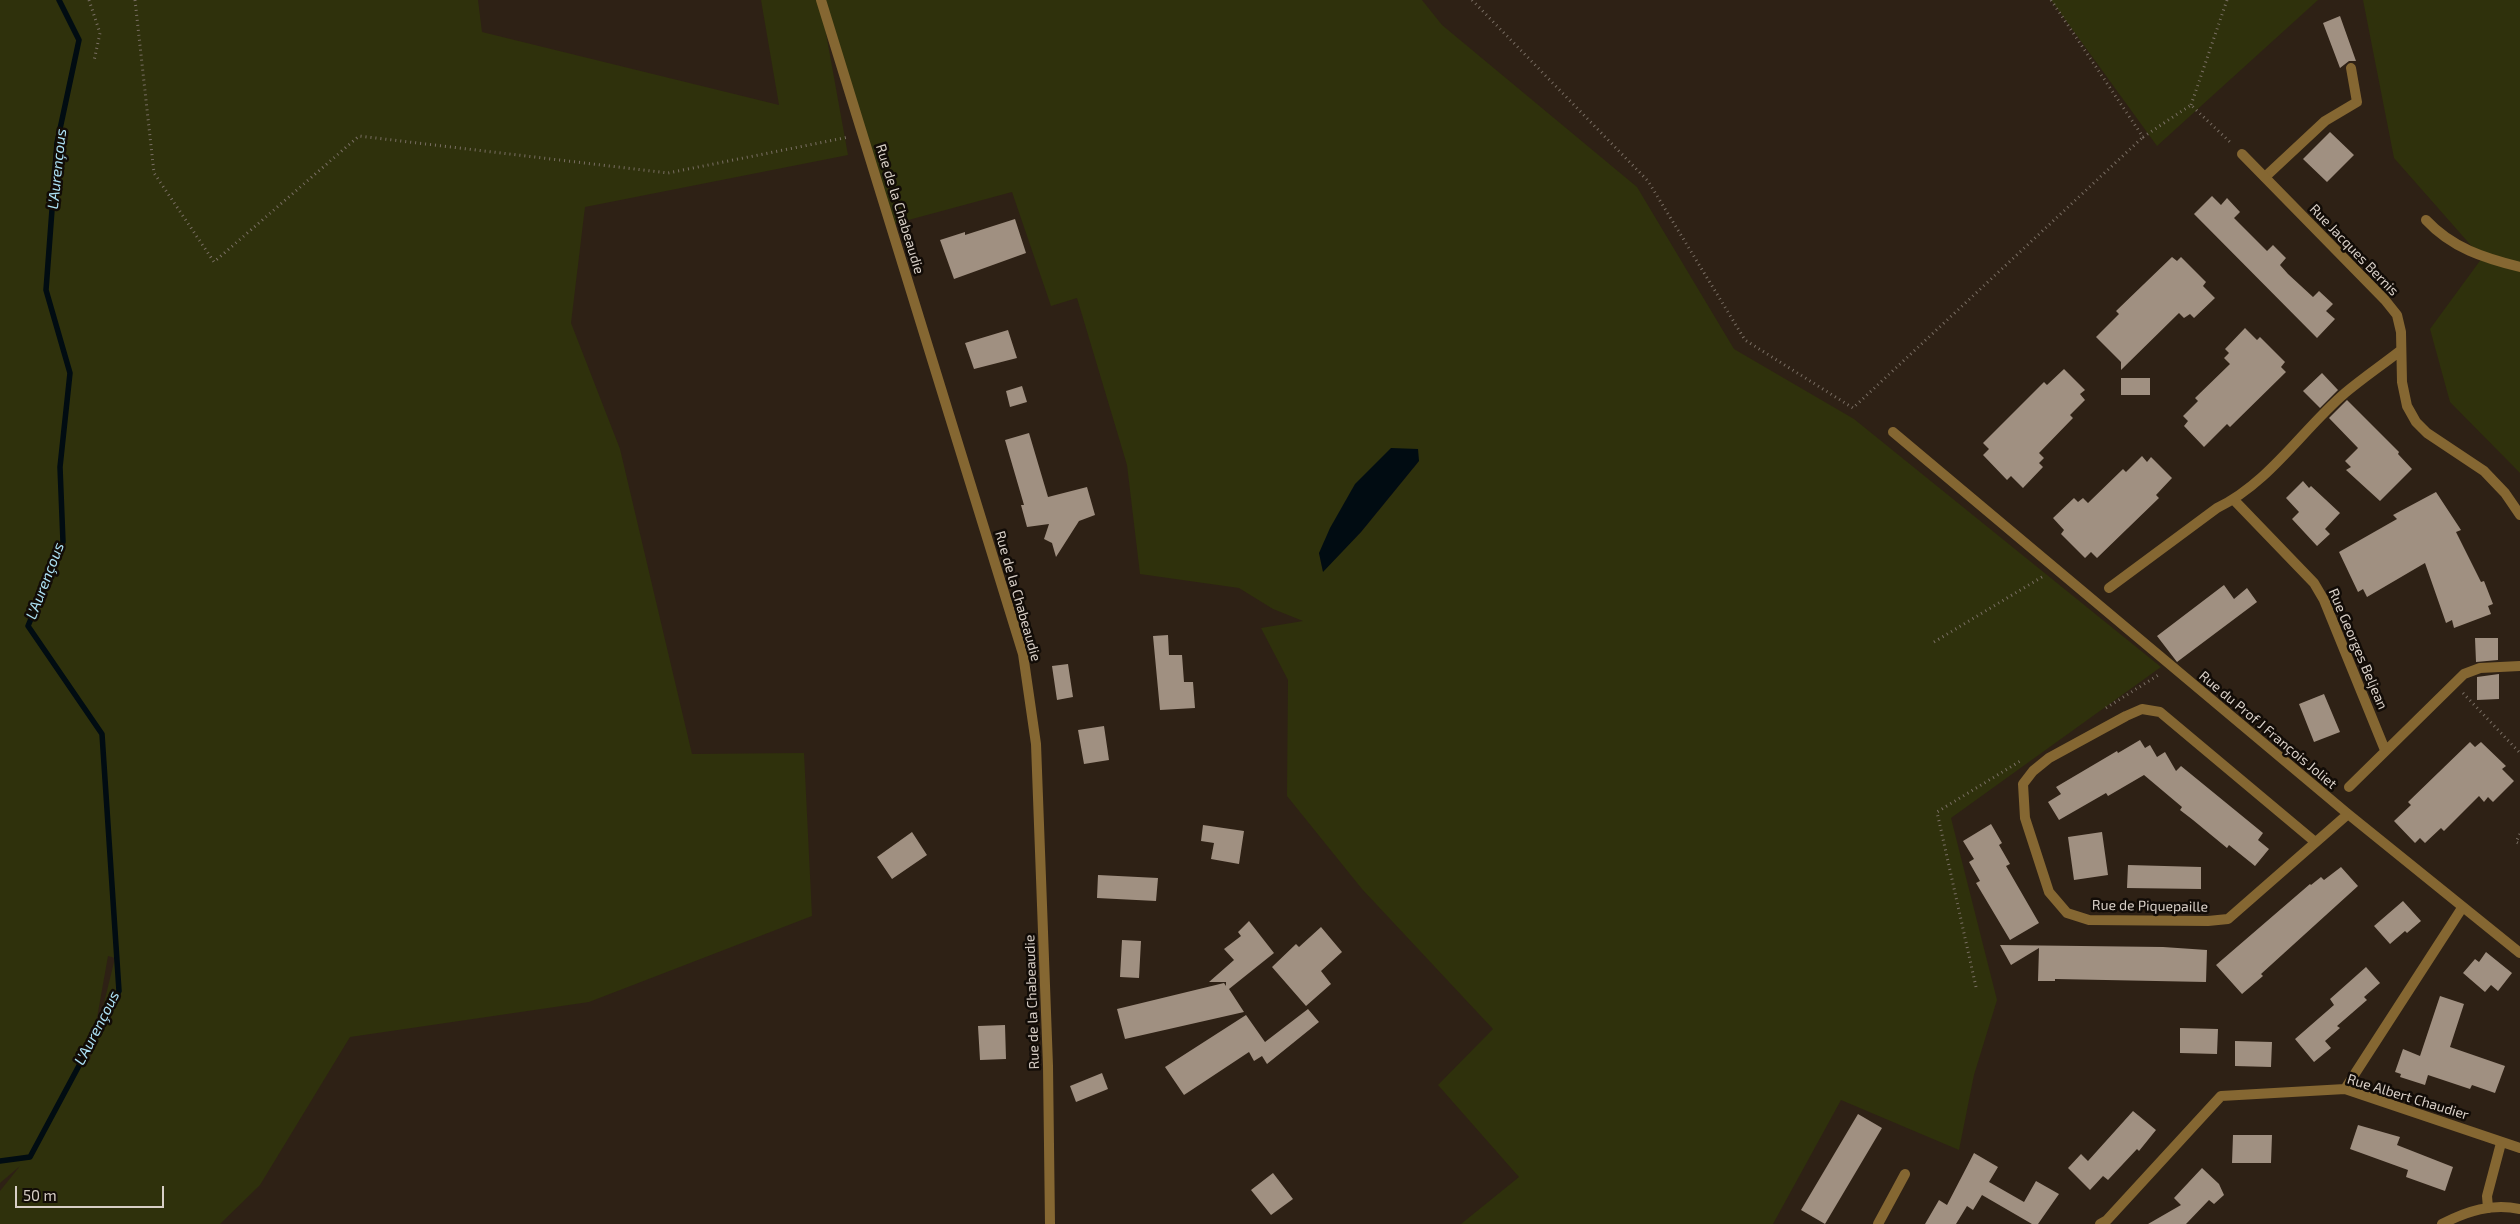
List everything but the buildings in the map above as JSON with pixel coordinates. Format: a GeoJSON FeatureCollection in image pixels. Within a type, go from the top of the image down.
{"type":"FeatureCollection","features":[{"type":"Feature","properties":{"kind":"street","name":"Rue de la Chabeaudie"},"geometry":{"type":"LineString","coordinates":[[821,0],[1023,654],[1036,744],[1048,1066],[1050,1224]]}},
{"type":"Feature","properties":{"kind":"street"},"geometry":{"type":"LineString","coordinates":[[2265,177],[2325,121],[2356,102],[2351,68]]}},
{"type":"Feature","properties":{"kind":"street","name":"Rue Jacques Bernis"},"geometry":{"type":"LineString","coordinates":[[2242,154],[2397,315],[2401,332],[2402,382],[2407,406],[2416,422],[2427,433],[2484,471],[2505,493],[2520,515]]}},
{"type":"Feature","properties":{"kind":"street"},"geometry":{"type":"LineString","coordinates":[[2426,220],[2439,234],[2482,258],[2520,267]]}},
{"type":"Feature","properties":{"kind":"street"},"geometry":{"type":"LineString","coordinates":[[2110,588],[2217,508],[2234,500],[2251,486],[2345,393],[2400,351]]}},
{"type":"Feature","properties":{"kind":"street","name":"Rue du Prof J François Joliet"},"geometry":{"type":"LineString","coordinates":[[1892,432],[2057,568],[2348,814],[2520,953]]}},
{"type":"Feature","properties":{"kind":"street","name":"Rue Georges Beljean"},"geometry":{"type":"LineString","coordinates":[[2234,500],[2314,583],[2324,600],[2385,750]]}},
{"type":"Feature","properties":{"kind":"street"},"geometry":{"type":"LineString","coordinates":[[2349,787],[2385,750],[2471,670],[2520,666]]}},
{"type":"Feature","properties":{"kind":"street","name":"Rue de Piquepaille"},"geometry":{"type":"LineString","coordinates":[[2314,841],[2160,712],[2142,709],[2126,716],[2049,758],[2032,771],[2023,784],[2024,818],[2049,892],[2067,913],[2088,920],[2208,921],[2228,919],[2297,860],[2314,841],[2348,814]]}},
{"type":"Feature","properties":{"kind":"street"},"geometry":{"type":"LineString","coordinates":[[2344,1089],[2462,908]]}},
{"type":"Feature","properties":{"kind":"street","name":"Rue Albert Chaudier"},"geometry":{"type":"LineString","coordinates":[[2100,1224],[2107,1220],[2221,1096],[2344,1089],[2520,1148]]}},
{"type":"Feature","properties":{"kind":"street"},"geometry":{"type":"LineString","coordinates":[[2488,1208],[2487,1196],[2502,1143]]}},
{"type":"Feature","properties":{"kind":"street"},"geometry":{"type":"LineString","coordinates":[[1878,1224],[1905,1174]]}},
{"type":"Feature","properties":{"kind":"street"},"geometry":{"type":"LineString","coordinates":[[2442,1224],[2466,1211],[2488,1208],[2520,1209]]}},
{"type":"Feature","properties":{"kind":"path"},"geometry":{"type":"LineString","coordinates":[[89,0],[100,33],[94,61]]}},
{"type":"Feature","properties":{"kind":"path"},"geometry":{"type":"LineString","coordinates":[[135,0],[154,172],[214,262],[359,136],[668,173],[862,134]]}},
{"type":"Feature","properties":{"kind":"path"},"geometry":{"type":"LineString","coordinates":[[1472,0],[1648,181],[1745,340],[1853,408],[2143,137],[2191,105],[2227,0]]}},
{"type":"Feature","properties":{"kind":"path"},"geometry":{"type":"LineString","coordinates":[[2051,0],[2143,137]]}},
{"type":"Feature","properties":{"kind":"path"},"geometry":{"type":"LineString","coordinates":[[2191,105],[2242,154]]}},
{"type":"Feature","properties":{"kind":"path"},"geometry":{"type":"LineString","coordinates":[[1934,642],[2057,568]]}},
{"type":"Feature","properties":{"kind":"path"},"geometry":{"type":"LineString","coordinates":[[2454,684],[2520,753]]}},
{"type":"Feature","properties":{"kind":"path"},"geometry":{"type":"LineString","coordinates":[[2520,834],[2516,842],[2520,844]]}},
{"type":"Feature","properties":{"kind":"green space"},"geometry":{"type":"Polygon","coordinates":[[[0,0],[478,0],[482,32],[779,105],[761,0],[820,0],[848,155],[585,207],[571,323],[620,449],[692,754],[804,753],[812,916],[589,1002],[350,1037],[260,1185],[220,1224],[0,1224],[0,1191],[20,1166],[0,1183],[0,0]],[[108,956],[89,1064],[115,958],[108,956]]]}},
{"type":"Feature","properties":{"kind":"green space"},"geometry":{"type":"Polygon","coordinates":[[[821,0],[1422,0],[1442,25],[1637,187],[1734,349],[1854,419],[2161,667],[1951,818],[1997,1000],[1974,1075],[1959,1150],[1841,1100],[1773,1224],[1461,1224],[1519,1177],[1438,1085],[1493,1029],[1362,889],[1287,796],[1288,680],[1261,628],[1303,621],[1273,609],[1239,588],[1140,574],[1127,465],[1077,298],[1051,306],[1012,192],[890,225],[821,0]],[[1419,461],[1319,553],[1323,571],[1361,532],[1419,461]]]}},
{"type":"Feature","properties":{"kind":"green space"},"geometry":{"type":"Polygon","coordinates":[[[2051,0],[2318,0],[2157,146],[2051,0]]]}},
{"type":"Feature","properties":{"kind":"green space"},"geometry":{"type":"Polygon","coordinates":[[[2363,0],[2520,0],[2520,473],[2450,402],[2430,329],[2482,258],[2394,158],[2363,0]]]}},
{"type":"Feature","properties":{"kind":"shaded area"},"geometry":{"type":"Polygon","coordinates":[[[1391,448],[1418,449],[1419,461],[1361,532],[1323,572],[1319,553],[1330,528],[1355,484],[1391,448]]]}},
{"type":"Feature","properties":{"kind":"waterway","name":"L'Aurençous"},"geometry":{"type":"LineString","coordinates":[[0,1161],[30,1157],[119,991],[102,734],[28,626],[63,542],[60,467],[70,373],[46,290],[57,143],[79,40],[59,0]]}}]}
